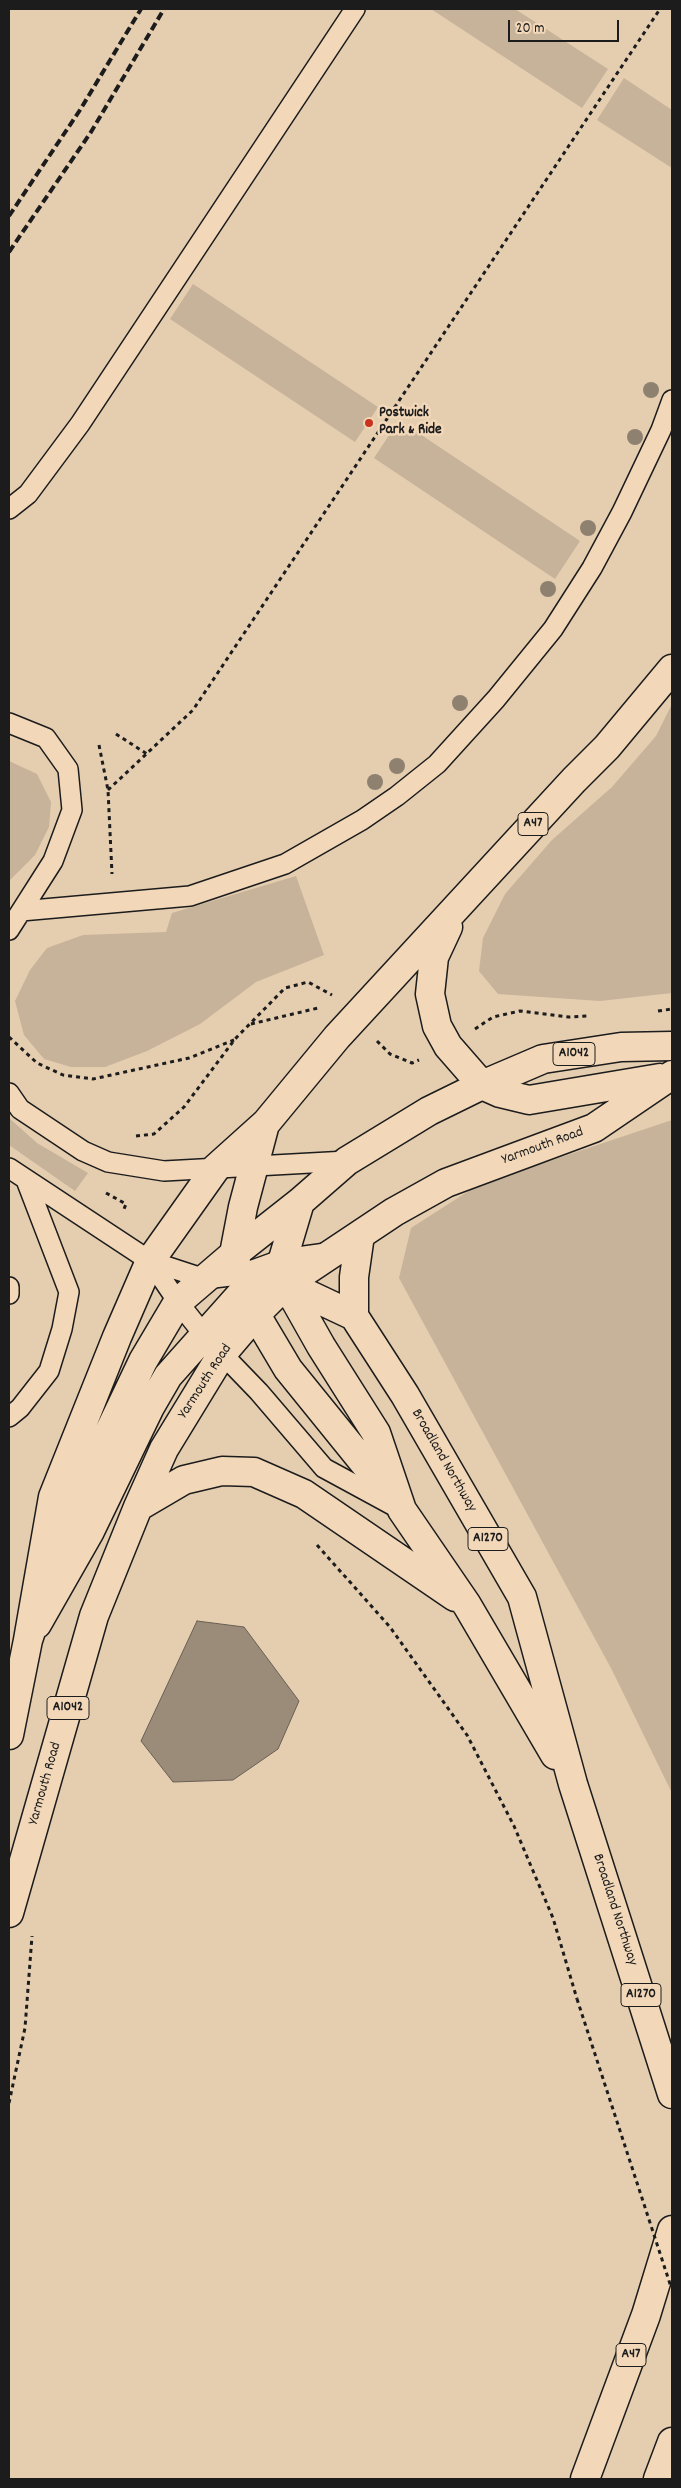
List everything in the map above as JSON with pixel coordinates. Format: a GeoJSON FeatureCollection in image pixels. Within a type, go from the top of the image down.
{"type":"FeatureCollection","features":[{"type":"Feature","properties":{"kind":"highway","name":"A47"},"geometry":{"type":"LineString","coordinates":[[460,903],[607,747],[672,669]]}},
{"type":"Feature","properties":{"kind":"highway"},"geometry":{"type":"LineString","coordinates":[[460,903],[434,957],[430,994],[437,1026],[448,1046],[482,1085],[500,1093],[529,1100],[669,1076]]}},
{"type":"Feature","properties":{"kind":"highway"},"geometry":{"type":"LineString","coordinates":[[28,1640],[53,1496],[113,1346],[150,1261],[216,1168],[266,1123],[337,1037],[460,903]]}},
{"type":"Feature","properties":{"kind":"highway","name":"Yarmouth Road"},"geometry":{"type":"LineString","coordinates":[[9,1912],[94,1616],[138,1507],[164,1449],[222,1354],[243,1284],[300,1202],[347,1162],[429,1111],[482,1085],[543,1059],[621,1047],[672,1046]]}},
{"type":"Feature","properties":{"kind":"highway","name":"Yarmouth Road"},"geometry":{"type":"LineString","coordinates":[[9,1736],[28,1640],[79,1495],[143,1361],[178,1302],[205,1279],[243,1284],[285,1272],[333,1252],[394,1212],[446,1183],[594,1128],[669,1076]]}},
{"type":"Feature","properties":{"kind":"highway"},"geometry":{"type":"LineString","coordinates":[[266,1123],[253,1166],[243,1284],[288,1369],[402,1510]]}},
{"type":"Feature","properties":{"kind":"highway"},"geometry":{"type":"LineString","coordinates":[[300,1202],[285,1272],[354,1316]]}},
{"type":"Feature","properties":{"kind":"highway"},"geometry":{"type":"LineString","coordinates":[[354,1316],[354,1277],[360,1235]]}},
{"type":"Feature","properties":{"kind":"highway","name":"Broadland Northway"},"geometry":{"type":"LineString","coordinates":[[285,1272],[321,1346],[376,1433],[402,1510],[467,1605],[573,1784]]}},
{"type":"Feature","properties":{"kind":"highway"},"geometry":{"type":"LineString","coordinates":[[28,1640],[90,1531],[163,1384],[243,1284]]}},
{"type":"Feature","properties":{"kind":"highway","name":"Broadland Northway"},"geometry":{"type":"LineString","coordinates":[[354,1316],[405,1395],[522,1597],[573,1784],[672,2094]]}},
{"type":"Feature","properties":{"kind":"highway","name":"Broadland Northway"},"geometry":{"type":"LineString","coordinates":[[138,1507],[184,1480],[222,1471],[254,1472],[304,1494],[467,1605]]}},
{"type":"Feature","properties":{"kind":"highway","name":"A47"},"geometry":{"type":"LineString","coordinates":[[585,2479],[646,2315],[672,2230]]}},
{"type":"Feature","properties":{"kind":"highway"},"geometry":{"type":"LineString","coordinates":[[658,2479],[672,2442]]}},
{"type":"Feature","properties":{"kind":"lane"},"geometry":{"type":"LineString","coordinates":[[9,509],[28,494],[80,424],[354,9]]}},
{"type":"Feature","properties":{"kind":"lane"},"geometry":{"type":"LineString","coordinates":[[21,911],[190,896],[284,864],[362,820],[397,796],[437,764],[496,699],[553,629],[592,568],[622,512],[661,430],[672,400]]}},
{"type":"Feature","properties":{"kind":"lane"},"geometry":{"type":"LineString","coordinates":[[9,723],[46,738],[68,769],[72,810],[53,861],[9,930]]}},
{"type":"Feature","properties":{"kind":"lane"},"geometry":{"type":"LineString","coordinates":[[9,1093],[20,1109],[83,1152],[108,1162],[164,1171],[347,1162]]}},
{"type":"Feature","properties":{"kind":"lane"},"geometry":{"type":"LineString","coordinates":[[9,1168],[150,1261],[205,1279]]}},
{"type":"Feature","properties":{"kind":"lane"},"geometry":{"type":"LineString","coordinates":[[9,1417],[20,1408],[48,1370],[62,1329],[69,1292],[26,1180]]}},
{"type":"Feature","properties":{"kind":"lane"},"geometry":{"type":"LineString","coordinates":[[150,1261],[178,1302],[204,1334],[324,1468],[402,1510]]}},
{"type":"Feature","properties":{"kind":"lane"},"geometry":{"type":"LineString","coordinates":[[243,1284],[285,1272]]}},
{"type":"Feature","properties":{"kind":"lane"},"geometry":{"type":"LineString","coordinates":[[9,1287],[9,1294]]}},
{"type":"Feature","properties":{"kind":"path"},"geometry":{"type":"LineString","coordinates":[[108,790],[193,710],[660,9]]}},
{"type":"Feature","properties":{"kind":"path"},"geometry":{"type":"LineString","coordinates":[[116,734],[148,754]]}},
{"type":"Feature","properties":{"kind":"path"},"geometry":{"type":"LineString","coordinates":[[99,745],[108,790],[113,902]]}},
{"type":"Feature","properties":{"kind":"path"},"geometry":{"type":"LineString","coordinates":[[250,1024],[321,1007]]}},
{"type":"Feature","properties":{"kind":"path"},"geometry":{"type":"LineString","coordinates":[[9,1037],[37,1063],[63,1075],[93,1079],[189,1058],[235,1040]]}},
{"type":"Feature","properties":{"kind":"path"},"geometry":{"type":"LineString","coordinates":[[108,1162],[100,1189],[126,1204],[109,1234]]}},
{"type":"Feature","properties":{"kind":"path"},"geometry":{"type":"LineString","coordinates":[[312,1540],[390,1627],[467,1735],[514,1826],[549,1909],[671,2287]]}},
{"type":"Feature","properties":{"kind":"path"},"geometry":{"type":"LineString","coordinates":[[9,2103],[25,2028],[34,1927]]}},
{"type":"Feature","properties":{"kind":"shaded area"},"geometry":{"type":"Polygon","coordinates":[[[431,9],[515,9],[608,69],[582,108],[431,9]]]}},
{"type":"Feature","properties":{"kind":"shaded area"},"geometry":{"type":"Polygon","coordinates":[[[624,78],[672,110],[672,168],[597,120],[624,78]]]}},
{"type":"Feature","properties":{"kind":"shaded area"},"geometry":{"type":"Polygon","coordinates":[[[193,284],[378,407],[355,442],[170,319],[193,284]]]}},
{"type":"Feature","properties":{"kind":"shaded area"},"geometry":{"type":"Polygon","coordinates":[[[399,420],[580,541],[555,579],[374,458],[399,420]]]}},
{"type":"Feature","properties":{"kind":"shaded area"},"geometry":{"type":"Polygon","coordinates":[[[672,704],[672,993],[600,1001],[498,994],[479,971],[483,938],[505,894],[552,840],[612,787],[656,736],[672,704]]]}},
{"type":"Feature","properties":{"kind":"shaded area"},"geometry":{"type":"Polygon","coordinates":[[[9,761],[37,774],[51,802],[49,827],[35,855],[9,881],[9,761]]]}},
{"type":"Feature","properties":{"kind":"shaded area"},"geometry":{"type":"Polygon","coordinates":[[[296,876],[324,955],[256,982],[200,1024],[147,1051],[105,1067],[71,1067],[44,1059],[24,1035],[15,1001],[30,970],[47,948],[83,935],[166,932],[172,913],[296,876]]]}},
{"type":"Feature","properties":{"kind":"shaded area"},"geometry":{"type":"Polygon","coordinates":[[[9,1118],[37,1143],[88,1173],[75,1191],[9,1145],[9,1118]]]}},
{"type":"Feature","properties":{"kind":"shaded area"},"geometry":{"type":"Polygon","coordinates":[[[672,1120],[672,1793],[612,1670],[399,1278],[411,1228],[478,1185],[672,1120]]]}},
{"type":"Feature","properties":{"kind":"shaded area"},"geometry":{"type":"Polygon","coordinates":[[[197,1621],[244,1627],[299,1701],[278,1749],[233,1780],[173,1782],[141,1741],[197,1621]]]}},
{"type":"Feature","properties":{"kind":"railway"},"geometry":{"type":"LineString","coordinates":[[9,216],[80,110],[141,9]]}},
{"type":"Feature","properties":{"kind":"railway"},"geometry":{"type":"LineString","coordinates":[[9,252],[91,132],[164,9]]}},
{"type":"Feature","properties":{"kind":"place","name":"Postwick Park & Ride"},"geometry":{"type":"Point","coordinates":[369,423]}}]}
